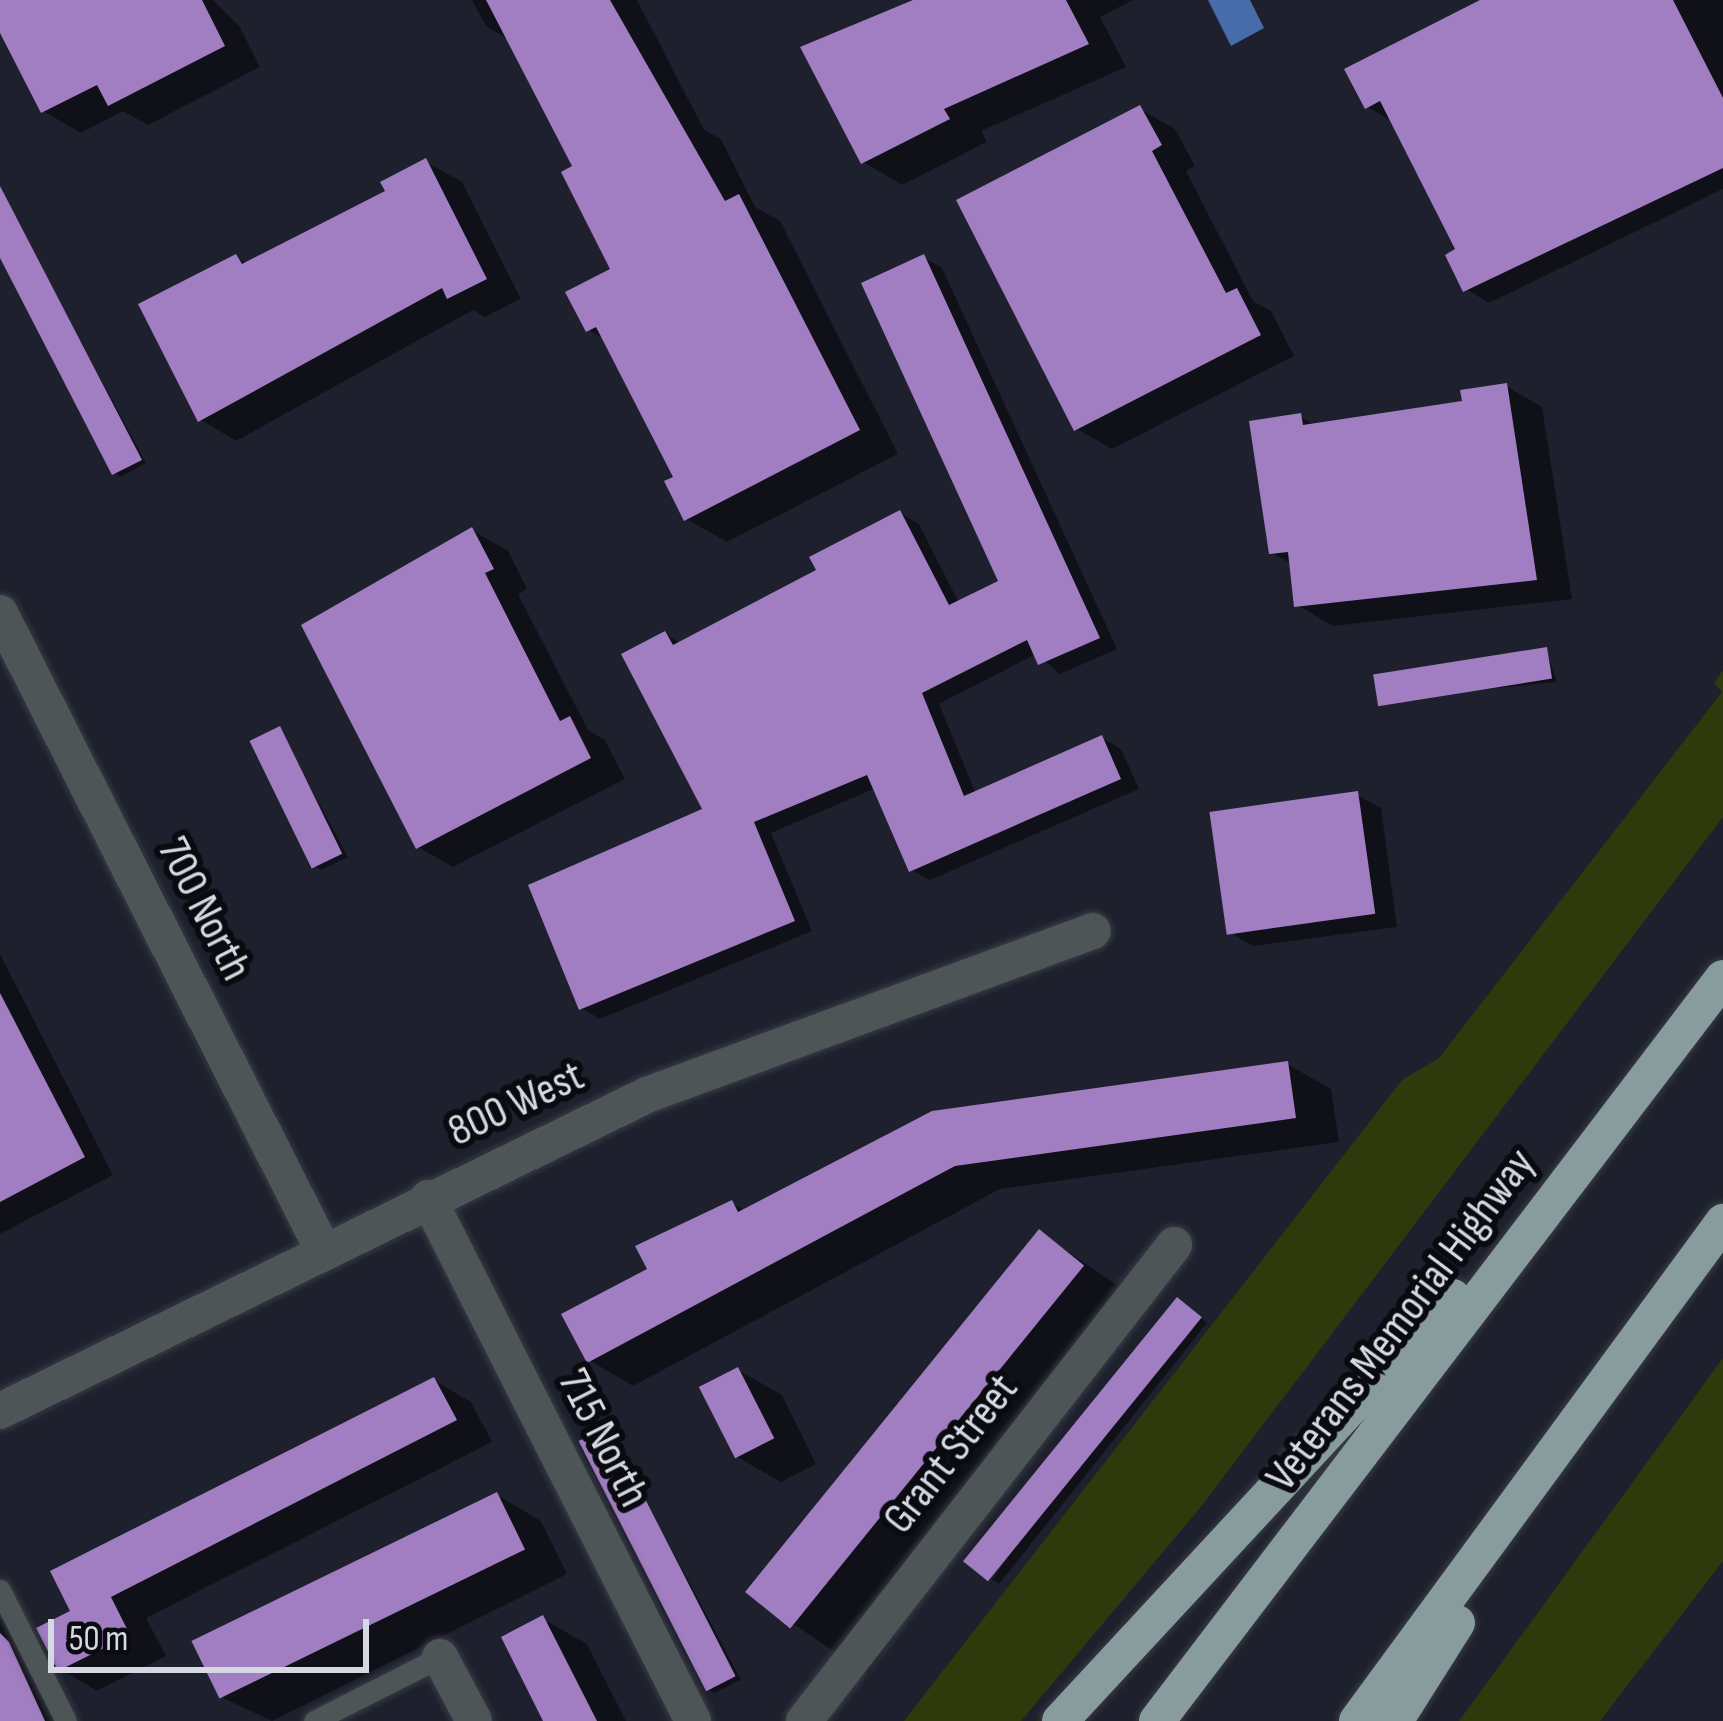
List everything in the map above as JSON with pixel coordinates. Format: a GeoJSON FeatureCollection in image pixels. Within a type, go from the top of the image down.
{"type":"FeatureCollection","features":[{"type":"Feature","properties":{"kind":"highway","name":"Veterans Memorial Highway"},"geometry":{"type":"LineString","coordinates":[[1157,1721],[1723,978]]}},
{"type":"Feature","properties":{"kind":"highway"},"geometry":{"type":"LineString","coordinates":[[1060,1721],[1598,1140]]}},
{"type":"Feature","properties":{"kind":"highway"},"geometry":{"type":"LineString","coordinates":[[1357,1721],[1723,1222]]}},
{"type":"Feature","properties":{"kind":"highway"},"geometry":{"type":"LineString","coordinates":[[1395,1721],[1622,1361]]}},
{"type":"Feature","properties":{"kind":"street","name":"700 North"},"geometry":{"type":"LineString","coordinates":[[0,614],[322,1248]]}},
{"type":"Feature","properties":{"kind":"street","name":"800 West"},"geometry":{"type":"LineString","coordinates":[[0,1411],[322,1248],[647,1095],[1093,931]]}},
{"type":"Feature","properties":{"kind":"street","name":"715 North"},"geometry":{"type":"LineString","coordinates":[[428,1198],[693,1721]]}},
{"type":"Feature","properties":{"kind":"street","name":"Grant Street"},"geometry":{"type":"LineString","coordinates":[[804,1721],[1174,1245]]}},
{"type":"Feature","properties":{"kind":"street"},"geometry":{"type":"LineString","coordinates":[[440,1657],[473,1721]]}},
{"type":"Feature","properties":{"kind":"lane"},"geometry":{"type":"LineString","coordinates":[[0,1590],[66,1721]]}},
{"type":"Feature","properties":{"kind":"lane"},"geometry":{"type":"LineString","coordinates":[[314,1721],[440,1657]]}},
{"type":"Feature","properties":{"kind":"green space"},"geometry":{"type":"Polygon","coordinates":[[[1723,670],[1723,817],[1200,1508],[1021,1721],[904,1721],[1402,1080],[1439,1058],[1722,692],[1714,683],[1723,670]]]}},
{"type":"Feature","properties":{"kind":"green space"},"geometry":{"type":"Polygon","coordinates":[[[1723,1358],[1723,1561],[1600,1721],[1459,1721],[1723,1358]]]}},
{"type":"Feature","properties":{"kind":"water"},"geometry":{"type":"Polygon","coordinates":[[[1208,0],[1250,0],[1264,28],[1231,46],[1208,0]]]}},
{"type":"Feature","properties":{"kind":"building"},"geometry":{"type":"Polygon","coordinates":[[[0,0],[202,0],[225,46],[108,106],[97,85],[41,113],[0,33],[0,0]]]}},
{"type":"Feature","properties":{"kind":"building"},"geometry":{"type":"Polygon","coordinates":[[[486,0],[610,0],[725,201],[739,194],[860,430],[684,521],[664,481],[673,477],[596,327],[586,332],[565,292],[610,269],[561,172],[572,166],[486,0]]]}},
{"type":"Feature","properties":{"kind":"building"},"geometry":{"type":"Polygon","coordinates":[[[913,0],[1066,0],[1089,44],[944,109],[950,119],[861,164],[800,47],[913,0]]]}},
{"type":"Feature","properties":{"kind":"building"},"geometry":{"type":"Polygon","coordinates":[[[1480,0],[1673,0],[1723,98],[1723,168],[1463,292],[1445,255],[1455,249],[1380,101],[1365,109],[1344,69],[1480,0]]]}},
{"type":"Feature","properties":{"kind":"building"},"geometry":{"type":"Polygon","coordinates":[[[1140,105],[1162,145],[1152,151],[1226,293],[1237,288],[1261,335],[1074,431],[956,200],[1140,105]]]}},
{"type":"Feature","properties":{"kind":"building"},"geometry":{"type":"Polygon","coordinates":[[[426,158],[487,279],[447,299],[442,288],[198,422],[138,304],[236,254],[242,264],[385,191],[380,182],[426,158]]]}},
{"type":"Feature","properties":{"kind":"building"},"geometry":{"type":"Polygon","coordinates":[[[0,186],[142,460],[112,475],[0,258],[0,186]]]}},
{"type":"Feature","properties":{"kind":"building"},"geometry":{"type":"Polygon","coordinates":[[[924,254],[1100,638],[1038,665],[1027,640],[922,693],[964,796],[1102,735],[1121,779],[909,872],[867,775],[754,822],[795,921],[579,1010],[528,885],[702,809],[621,654],[665,631],[673,645],[816,570],[809,557],[900,510],[949,605],[998,581],[861,283],[924,254]]]}},
{"type":"Feature","properties":{"kind":"building"},"geometry":{"type":"Polygon","coordinates":[[[1507,383],[1537,580],[1294,607],[1288,552],[1269,554],[1249,421],[1301,413],[1303,425],[1462,401],[1460,390],[1507,383]]]}},
{"type":"Feature","properties":{"kind":"building"},"geometry":{"type":"Polygon","coordinates":[[[472,527],[494,569],[485,573],[560,721],[570,716],[591,758],[416,849],[301,625],[472,527]]]}},
{"type":"Feature","properties":{"kind":"building"},"geometry":{"type":"Polygon","coordinates":[[[1547,647],[1552,679],[1378,706],[1373,675],[1547,647]]]}},
{"type":"Feature","properties":{"kind":"building"},"geometry":{"type":"Polygon","coordinates":[[[280,726],[342,854],[312,869],[249,741],[280,726]]]}},
{"type":"Feature","properties":{"kind":"building"},"geometry":{"type":"Polygon","coordinates":[[[1358,791],[1375,914],[1227,935],[1209,812],[1358,791]]]}},
{"type":"Feature","properties":{"kind":"building"},"geometry":{"type":"Polygon","coordinates":[[[0,993],[85,1157],[0,1202],[0,993]]]}},
{"type":"Feature","properties":{"kind":"building"},"geometry":{"type":"Polygon","coordinates":[[[1288,1061],[1296,1118],[955,1166],[587,1363],[561,1314],[647,1269],[635,1246],[732,1200],[738,1212],[932,1111],[1288,1061]]]}},
{"type":"Feature","properties":{"kind":"building"},"geometry":{"type":"Polygon","coordinates":[[[1039,1229],[1084,1266],[790,1628],[745,1592],[1039,1229]]]}},
{"type":"Feature","properties":{"kind":"building"},"geometry":{"type":"Polygon","coordinates":[[[1177,1297],[1202,1317],[988,1581],[963,1561],[1177,1297]]]}},
{"type":"Feature","properties":{"kind":"building"},"geometry":{"type":"Polygon","coordinates":[[[738,1367],[774,1438],[735,1458],[699,1387],[738,1367]]]}},
{"type":"Feature","properties":{"kind":"building"},"geometry":{"type":"Polygon","coordinates":[[[434,1377],[457,1420],[111,1597],[130,1635],[58,1671],[36,1628],[70,1611],[50,1571],[434,1377]]]}},
{"type":"Feature","properties":{"kind":"building"},"geometry":{"type":"Polygon","coordinates":[[[608,1426],[736,1676],[706,1691],[579,1441],[608,1426]]]}},
{"type":"Feature","properties":{"kind":"building"},"geometry":{"type":"Polygon","coordinates":[[[497,1492],[525,1550],[219,1699],[191,1641],[497,1492]]]}},
{"type":"Feature","properties":{"kind":"building"},"geometry":{"type":"Polygon","coordinates":[[[543,1615],[597,1721],[543,1721],[501,1637],[543,1615]]]}},
{"type":"Feature","properties":{"kind":"building"},"geometry":{"type":"Polygon","coordinates":[[[0,1633],[9,1642],[45,1721],[0,1721],[0,1633]]]}}]}
